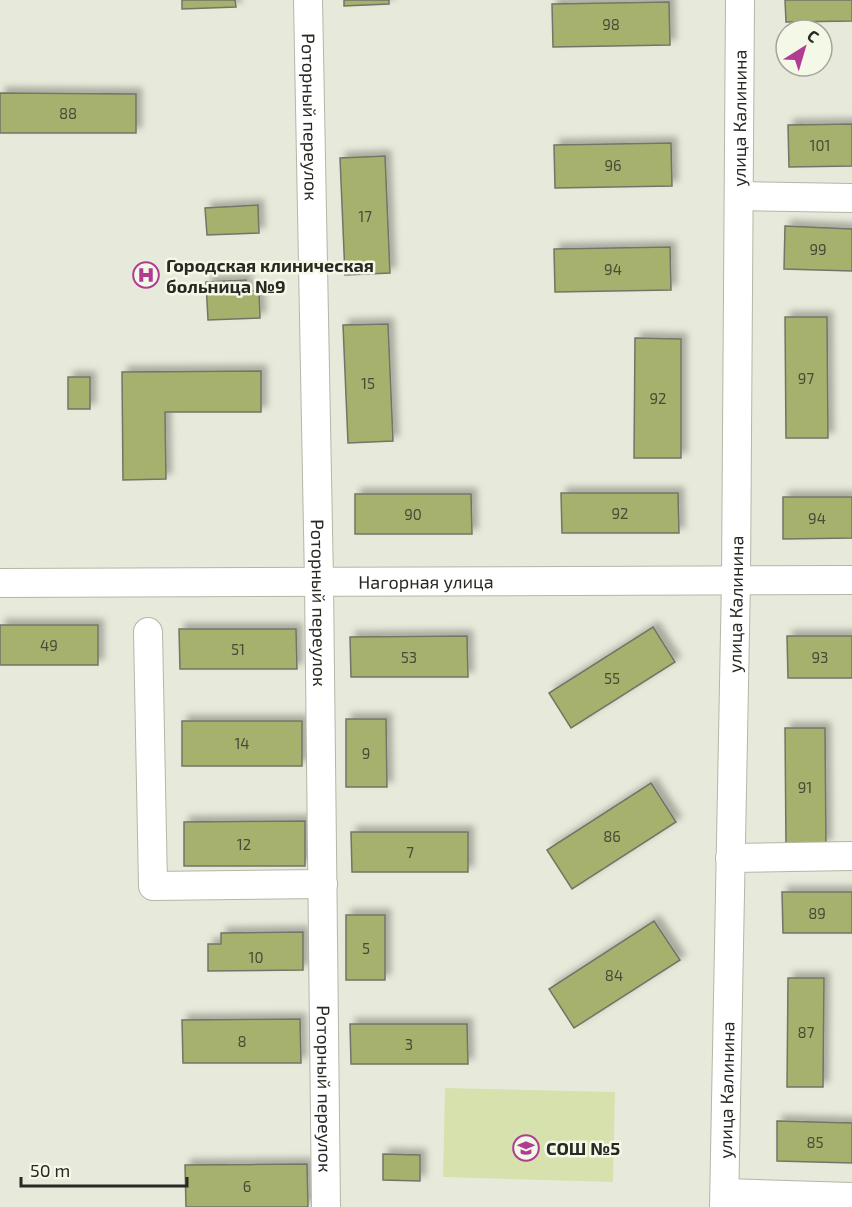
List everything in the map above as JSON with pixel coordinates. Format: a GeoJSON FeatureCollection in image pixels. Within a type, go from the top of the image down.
{"type":"FeatureCollection","features":[{"type":"Feature","properties":{"kind":"street","name":"Роторный переулок"},"geometry":{"type":"LineString","coordinates":[[308,0],[319,582],[326,1207]]}},
{"type":"Feature","properties":{"kind":"street","name":"улица Калинина"},"geometry":{"type":"LineString","coordinates":[[724,1200],[736,580],[740,0]]}},
{"type":"Feature","properties":{"kind":"street"},"geometry":{"type":"LineString","coordinates":[[739,196],[852,198]]}},
{"type":"Feature","properties":{"kind":"street","name":"Нагорная улица"},"geometry":{"type":"LineString","coordinates":[[0,583],[852,580]]}},
{"type":"Feature","properties":{"kind":"street"},"geometry":{"type":"LineString","coordinates":[[148,632],[153,885],[323,884]]}},
{"type":"Feature","properties":{"kind":"street"},"geometry":{"type":"LineString","coordinates":[[730,858],[852,856]]}},
{"type":"Feature","properties":{"kind":"street"},"geometry":{"type":"LineString","coordinates":[[724,1200],[852,1197]]}},
{"type":"Feature","properties":{"kind":"green space"},"geometry":{"type":"Polygon","coordinates":[[[445,1088],[615,1092],[613,1182],[443,1177],[445,1088]]]}},
{"type":"Feature","properties":{"kind":"building"},"geometry":{"type":"Polygon","coordinates":[[[182,0],[235,0],[236,7],[182,9],[182,0]]]}},
{"type":"Feature","properties":{"kind":"building"},"geometry":{"type":"Polygon","coordinates":[[[344,0],[389,0],[389,4],[344,6],[344,0]]]}},
{"type":"Feature","properties":{"kind":"building"},"geometry":{"type":"Polygon","coordinates":[[[785,0],[852,0],[852,21],[834,21],[834,18],[786,18],[785,0]]]}},
{"type":"Feature","properties":{"kind":"building"},"geometry":{"type":"Polygon","coordinates":[[[669,2],[670,45],[553,47],[552,4],[669,2]]]}},
{"type":"Feature","properties":{"kind":"building"},"geometry":{"type":"Polygon","coordinates":[[[0,93],[136,94],[136,133],[0,133],[0,93]]]}},
{"type":"Feature","properties":{"kind":"building"},"geometry":{"type":"Polygon","coordinates":[[[852,124],[852,166],[789,167],[788,125],[852,124]]]}},
{"type":"Feature","properties":{"kind":"building"},"geometry":{"type":"Polygon","coordinates":[[[671,143],[672,186],[555,188],[554,145],[671,143]]]}},
{"type":"Feature","properties":{"kind":"building"},"geometry":{"type":"Polygon","coordinates":[[[385,156],[390,273],[345,275],[340,158],[385,156]]]}},
{"type":"Feature","properties":{"kind":"building"},"geometry":{"type":"Polygon","coordinates":[[[258,205],[259,233],[207,235],[205,208],[258,205]]]}},
{"type":"Feature","properties":{"kind":"building"},"geometry":{"type":"Polygon","coordinates":[[[785,226],[852,229],[852,271],[784,269],[785,226]]]}},
{"type":"Feature","properties":{"kind":"building"},"geometry":{"type":"Polygon","coordinates":[[[670,247],[671,290],[555,292],[554,249],[670,247]]]}},
{"type":"Feature","properties":{"kind":"building"},"geometry":{"type":"Polygon","coordinates":[[[246,280],[247,291],[259,291],[260,318],[208,320],[206,282],[246,280]]]}},
{"type":"Feature","properties":{"kind":"building"},"geometry":{"type":"Polygon","coordinates":[[[785,317],[827,317],[828,438],[786,438],[785,317]]]}},
{"type":"Feature","properties":{"kind":"building"},"geometry":{"type":"Polygon","coordinates":[[[388,324],[393,441],[348,443],[343,325],[388,324]]]}},
{"type":"Feature","properties":{"kind":"building"},"geometry":{"type":"Polygon","coordinates":[[[635,338],[681,339],[681,458],[634,458],[635,338]]]}},
{"type":"Feature","properties":{"kind":"building"},"geometry":{"type":"Polygon","coordinates":[[[261,371],[261,412],[165,412],[166,479],[123,480],[122,372],[261,371]]]}},
{"type":"Feature","properties":{"kind":"building"},"geometry":{"type":"Polygon","coordinates":[[[68,377],[90,377],[90,409],[68,409],[68,377]]]}},
{"type":"Feature","properties":{"kind":"building"},"geometry":{"type":"Polygon","coordinates":[[[561,493],[678,493],[679,533],[562,533],[561,493]]]}},
{"type":"Feature","properties":{"kind":"building"},"geometry":{"type":"Polygon","coordinates":[[[355,494],[471,494],[472,534],[355,534],[355,494]]]}},
{"type":"Feature","properties":{"kind":"building"},"geometry":{"type":"Polygon","coordinates":[[[783,497],[852,497],[852,538],[783,539],[783,497]]]}},
{"type":"Feature","properties":{"kind":"building"},"geometry":{"type":"Polygon","coordinates":[[[0,625],[98,625],[98,665],[0,665],[0,625]]]}},
{"type":"Feature","properties":{"kind":"building"},"geometry":{"type":"Polygon","coordinates":[[[653,627],[675,662],[571,728],[549,693],[653,627]]]}},
{"type":"Feature","properties":{"kind":"building"},"geometry":{"type":"Polygon","coordinates":[[[179,629],[296,629],[297,669],[180,669],[179,629]]]}},
{"type":"Feature","properties":{"kind":"building"},"geometry":{"type":"Polygon","coordinates":[[[467,636],[468,677],[351,677],[350,637],[467,636]]]}},
{"type":"Feature","properties":{"kind":"building"},"geometry":{"type":"Polygon","coordinates":[[[787,636],[852,636],[852,678],[788,678],[787,636]]]}},
{"type":"Feature","properties":{"kind":"building"},"geometry":{"type":"Polygon","coordinates":[[[346,719],[386,719],[387,787],[346,787],[346,719]]]}},
{"type":"Feature","properties":{"kind":"building"},"geometry":{"type":"Polygon","coordinates":[[[182,721],[302,721],[302,766],[182,766],[182,721]]]}},
{"type":"Feature","properties":{"kind":"building"},"geometry":{"type":"Polygon","coordinates":[[[785,728],[825,728],[826,845],[786,846],[785,728]]]}},
{"type":"Feature","properties":{"kind":"building"},"geometry":{"type":"Polygon","coordinates":[[[651,783],[676,822],[572,889],[547,850],[651,783]]]}},
{"type":"Feature","properties":{"kind":"building"},"geometry":{"type":"Polygon","coordinates":[[[305,821],[305,866],[184,866],[184,822],[305,821]]]}},
{"type":"Feature","properties":{"kind":"building"},"geometry":{"type":"Polygon","coordinates":[[[351,832],[468,832],[468,872],[352,872],[351,832]]]}},
{"type":"Feature","properties":{"kind":"building"},"geometry":{"type":"Polygon","coordinates":[[[782,892],[852,892],[852,933],[783,933],[782,892]]]}},
{"type":"Feature","properties":{"kind":"building"},"geometry":{"type":"Polygon","coordinates":[[[346,915],[385,915],[385,980],[346,980],[346,915]]]}},
{"type":"Feature","properties":{"kind":"building"},"geometry":{"type":"Polygon","coordinates":[[[654,921],[680,960],[574,1028],[549,989],[654,921]]]}},
{"type":"Feature","properties":{"kind":"building"},"geometry":{"type":"Polygon","coordinates":[[[303,932],[303,970],[208,971],[208,944],[221,944],[221,933],[303,932]]]}},
{"type":"Feature","properties":{"kind":"building"},"geometry":{"type":"Polygon","coordinates":[[[788,978],[824,978],[823,1087],[787,1087],[788,978]]]}},
{"type":"Feature","properties":{"kind":"building"},"geometry":{"type":"Polygon","coordinates":[[[300,1019],[301,1063],[183,1063],[182,1020],[300,1019]]]}},
{"type":"Feature","properties":{"kind":"building"},"geometry":{"type":"Polygon","coordinates":[[[350,1024],[467,1024],[468,1064],[351,1064],[350,1024]]]}},
{"type":"Feature","properties":{"kind":"building"},"geometry":{"type":"Polygon","coordinates":[[[777,1121],[852,1123],[852,1163],[777,1161],[777,1121]]]}},
{"type":"Feature","properties":{"kind":"building"},"geometry":{"type":"Polygon","coordinates":[[[383,1154],[420,1155],[420,1181],[383,1180],[383,1154]]]}},
{"type":"Feature","properties":{"kind":"building"},"geometry":{"type":"Polygon","coordinates":[[[307,1164],[308,1207],[186,1207],[185,1165],[307,1164]]]}},
{"type":"Feature","properties":{"kind":"place","name":"Городская клиническая больница №9"},"geometry":{"type":"Point","coordinates":[146,275]}},
{"type":"Feature","properties":{"kind":"place","name":"СОШ №5"},"geometry":{"type":"Point","coordinates":[526,1148]}}]}
